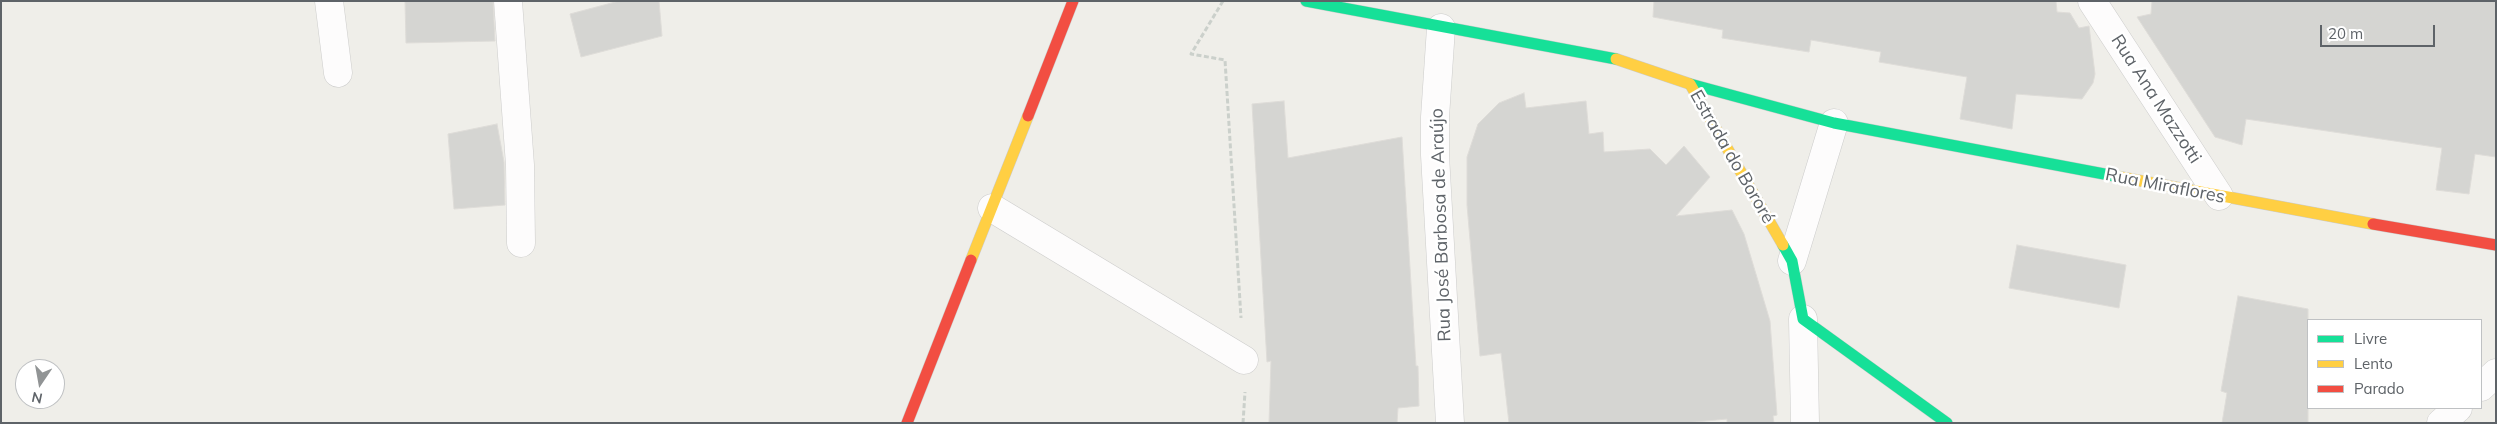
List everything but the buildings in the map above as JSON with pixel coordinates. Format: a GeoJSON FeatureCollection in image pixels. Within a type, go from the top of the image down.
{"type":"FeatureCollection","features":[{"type":"Feature","properties":{"kind":"street"},"geometry":{"type":"LineString","coordinates":[[329,1],[338,73]]}},
{"type":"Feature","properties":{"kind":"street"},"geometry":{"type":"LineString","coordinates":[[508,1],[520,165],[521,243]]}},
{"type":"Feature","properties":{"kind":"street"},"geometry":{"type":"LineString","coordinates":[[907,423],[1073,1]]}},
{"type":"Feature","properties":{"kind":"street","name":"Estrada do Bororé"},"geometry":{"type":"LineString","coordinates":[[1306,1],[1441,28],[1612,58],[1690,84],[1792,261],[1802,319]]}},
{"type":"Feature","properties":{"kind":"street","name":"Rua Ana Mazzotti"},"geometry":{"type":"LineString","coordinates":[[2092,1],[2220,196]]}},
{"type":"Feature","properties":{"kind":"street","name":"Rua José Barbosa de Araújo"},"geometry":{"type":"LineString","coordinates":[[1441,28],[1435,117],[1435,155],[1450,423]]}},
{"type":"Feature","properties":{"kind":"street","name":"Rua Miraflores"},"geometry":{"type":"LineString","coordinates":[[1690,84],[1834,123],[2220,196],[2496,245]]}},
{"type":"Feature","properties":{"kind":"street"},"geometry":{"type":"LineString","coordinates":[[1792,261],[1834,123]]}},
{"type":"Feature","properties":{"kind":"street"},"geometry":{"type":"LineString","coordinates":[[992,208],[1244,360]]}},
{"type":"Feature","properties":{"kind":"street"},"geometry":{"type":"LineString","coordinates":[[1802,319],[1805,423]]}},
{"type":"Feature","properties":{"kind":"street"},"geometry":{"type":"LineString","coordinates":[[1802,319],[1947,423]]}},
{"type":"Feature","properties":{"kind":"street"},"geometry":{"type":"LineString","coordinates":[[2482,386],[2496,373]]}},
{"type":"Feature","properties":{"kind":"street"},"geometry":{"type":"LineString","coordinates":[[2441,423],[2457,409]]}},
{"type":"Feature","properties":{"kind":"path"},"geometry":{"type":"LineString","coordinates":[[1223,1],[1192,54],[1225,60],[1244,360],[1244,423]]}},
{"type":"Feature","properties":{"kind":"traffic: fast"},"geometry":{"type":"LineString","coordinates":[[1306,1],[1616,59]]}},
{"type":"Feature","properties":{"kind":"traffic: fast"},"geometry":{"type":"LineString","coordinates":[[1690,84],[1834,123],[2120,177]]}},
{"type":"Feature","properties":{"kind":"traffic: fast"},"geometry":{"type":"LineString","coordinates":[[1783,245],[1792,261],[1803,319],[1947,423]]}},
{"type":"Feature","properties":{"kind":"traffic: slow"},"geometry":{"type":"LineString","coordinates":[[1616,59],[1690,84],[1783,245]]}},
{"type":"Feature","properties":{"kind":"traffic: slow"},"geometry":{"type":"LineString","coordinates":[[971,260],[1028,116]]}},
{"type":"Feature","properties":{"kind":"traffic: slow"},"geometry":{"type":"LineString","coordinates":[[2120,177],[2373,224]]}},
{"type":"Feature","properties":{"kind":"traffic: jam"},"geometry":{"type":"LineString","coordinates":[[1028,116],[1073,1]]}},
{"type":"Feature","properties":{"kind":"traffic: jam"},"geometry":{"type":"LineString","coordinates":[[2373,224],[2496,245]]}},
{"type":"Feature","properties":{"kind":"traffic: jam"},"geometry":{"type":"LineString","coordinates":[[907,423],[971,260]]}}]}
